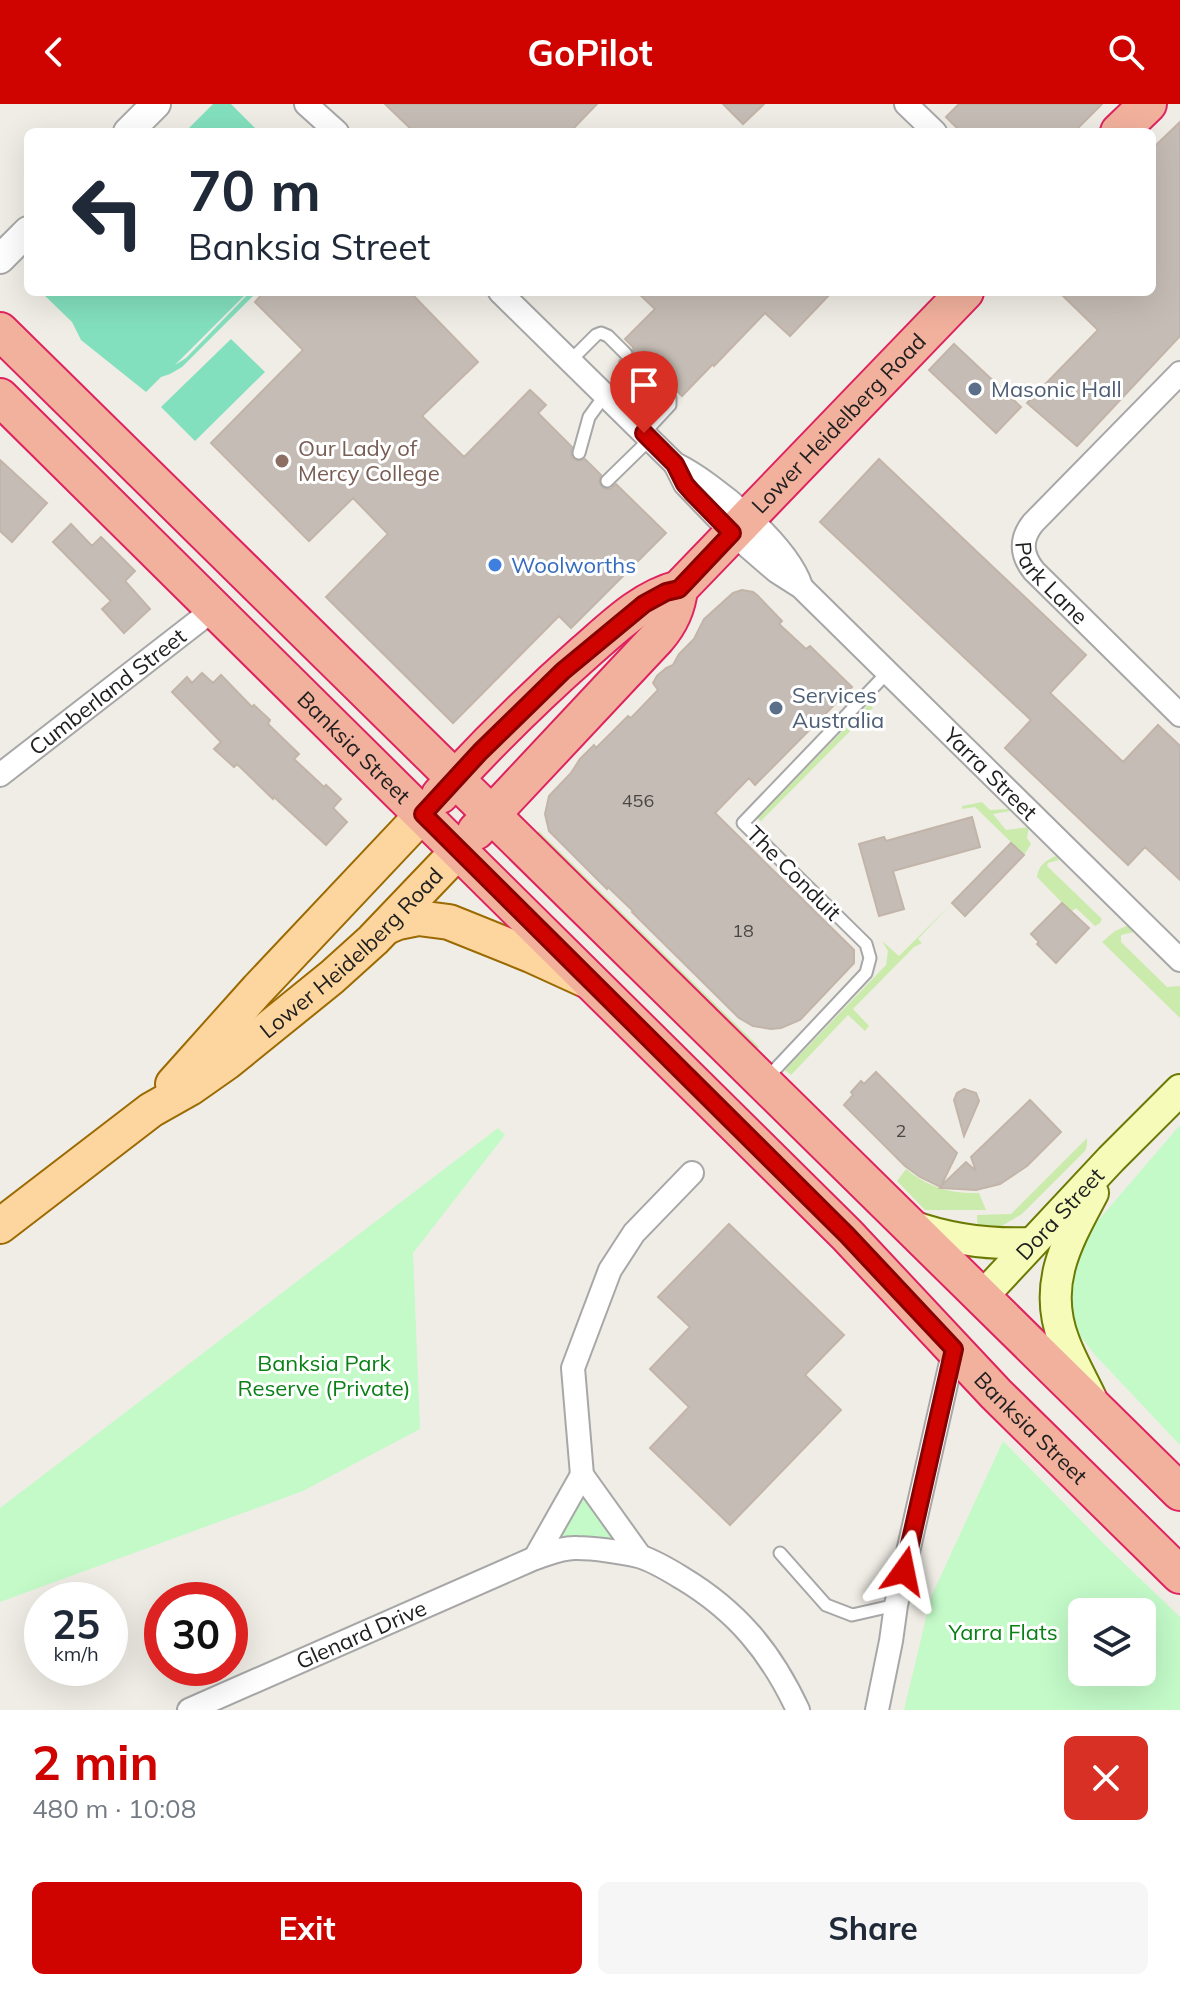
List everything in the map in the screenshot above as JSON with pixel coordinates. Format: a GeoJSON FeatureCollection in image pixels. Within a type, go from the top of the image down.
{"type":"FeatureCollection","features":[{"type":"Feature","properties":{"kind":"highway","name":"Lower Heidelberg Road"},"geometry":{"type":"LineString","coordinates":[[423,814],[540,693],[599,639],[644,604],[679,589],[961,296]]}},
{"type":"Feature","properties":{"kind":"highway"},"geometry":{"type":"LineString","coordinates":[[0,331],[1180,1492]]}},
{"type":"Feature","properties":{"kind":"highway","name":"Banksia Street"},"geometry":{"type":"LineString","coordinates":[[0,397],[847,1235],[1018,1415],[1180,1575]]}},
{"type":"Feature","properties":{"kind":"highway","name":"Lower Heidelberg Road"},"geometry":{"type":"LineString","coordinates":[[459,850],[667,627],[679,589]]}},
{"type":"Feature","properties":{"kind":"highway","name":"Dora Street"},"geometry":{"type":"LineString","coordinates":[[954,1349],[982,1297]]}},
{"type":"Feature","properties":{"kind":"main road","name":"Lower Heidelberg Road"},"geometry":{"type":"LineString","coordinates":[[151,1110],[258,989],[423,814]]}},
{"type":"Feature","properties":{"kind":"main road","name":"Lower Heidelberg Road"},"geometry":{"type":"LineString","coordinates":[[0,1226],[151,1110],[227,1062],[332,977],[386,927],[459,850]]}},
{"type":"Feature","properties":{"kind":"main road"},"geometry":{"type":"LineString","coordinates":[[386,927],[418,918],[449,922],[596,985]]}},
{"type":"Feature","properties":{"kind":"main road","name":"Dora Street"},"geometry":{"type":"LineString","coordinates":[[982,1297],[1180,1090]]}},
{"type":"Feature","properties":{"kind":"main road"},"geometry":{"type":"LineString","coordinates":[[1096,1409],[1063,1338],[1055,1292],[1065,1249],[1111,1159]]}},
{"type":"Feature","properties":{"kind":"main road"},"geometry":{"type":"LineString","coordinates":[[907,1224],[958,1240],[989,1244],[1032,1243]]}},
{"type":"Feature","properties":{"kind":"street"},"geometry":{"type":"LineString","coordinates":[[132,128],[156,104]]}},
{"type":"Feature","properties":{"kind":"street"},"geometry":{"type":"LineString","coordinates":[[306,104],[333,128]]}},
{"type":"Feature","properties":{"kind":"street"},"geometry":{"type":"LineString","coordinates":[[906,104],[931,128]]}},
{"type":"Feature","properties":{"kind":"street"},"geometry":{"type":"LineString","coordinates":[[0,259],[24,235]]}},
{"type":"Feature","properties":{"kind":"street","name":"Yarra Street"},"geometry":{"type":"LineString","coordinates":[[504,296],[675,464],[692,492],[740,525],[776,571],[801,587],[1180,960]]}},
{"type":"Feature","properties":{"kind":"street","name":"Park Lane"},"geometry":{"type":"LineString","coordinates":[[1180,373],[1033,523],[1025,534],[1023,547],[1034,571],[1180,715]]}},
{"type":"Feature","properties":{"kind":"street","name":"Cumberland Street"},"geometry":{"type":"LineString","coordinates":[[0,775],[214,609]]}},
{"type":"Feature","properties":{"kind":"street"},"geometry":{"type":"LineString","coordinates":[[535,1558],[582,1475],[573,1368],[610,1270],[634,1233],[692,1173]]}},
{"type":"Feature","properties":{"kind":"street"},"geometry":{"type":"LineString","coordinates":[[877,1710],[896,1605],[954,1349]]}},
{"type":"Feature","properties":{"kind":"street","name":"Glenard Drive"},"geometry":{"type":"LineString","coordinates":[[582,1475],[640,1556]]}},
{"type":"Feature","properties":{"kind":"street","name":"Glenard Drive"},"geometry":{"type":"LineString","coordinates":[[189,1710],[535,1558],[574,1547],[640,1556],[700,1589],[734,1617],[764,1649],[798,1710]]}},
{"type":"Feature","properties":{"kind":"lane"},"geometry":{"type":"LineString","coordinates":[[570,361],[601,333],[626,354]]}},
{"type":"Feature","properties":{"kind":"lane"},"geometry":{"type":"LineString","coordinates":[[607,481],[670,405],[670,398],[663,390]]}},
{"type":"Feature","properties":{"kind":"lane"},"geometry":{"type":"LineString","coordinates":[[579,453],[589,417],[605,395]]}},
{"type":"Feature","properties":{"kind":"lane","name":"The Conduit"},"geometry":{"type":"LineString","coordinates":[[763,1081],[866,973],[870,958],[866,944],[743,823],[887,673]]}},
{"type":"Feature","properties":{"kind":"lane"},"geometry":{"type":"LineString","coordinates":[[780,1553],[826,1605],[852,1615],[896,1605]]}},
{"type":"Feature","properties":{"kind":"green space"},"geometry":{"type":"Polygon","coordinates":[[[213,104],[231,104],[255,128],[189,128],[213,104]]]}},
{"type":"Feature","properties":{"kind":"green space"},"geometry":{"type":"Polygon","coordinates":[[[45,296],[244,296],[175,365],[186,358],[246,296],[253,296],[182,367],[161,377],[146,392],[81,340],[72,322],[45,296]]]}},
{"type":"Feature","properties":{"kind":"green space"},"geometry":{"type":"Polygon","coordinates":[[[231,339],[265,372],[195,441],[161,407],[231,339]]]}},
{"type":"Feature","properties":{"kind":"green space"},"geometry":{"type":"Polygon","coordinates":[[[869,704],[873,708],[761,821],[757,818],[869,704]]]}},
{"type":"Feature","properties":{"kind":"green space"},"geometry":{"type":"Polygon","coordinates":[[[982,802],[990,810],[1010,809],[993,814],[1006,830],[1029,827],[1027,838],[1031,844],[1024,855],[975,807],[962,809],[962,806],[982,802]]]}},
{"type":"Feature","properties":{"kind":"green space"},"geometry":{"type":"Polygon","coordinates":[[[539,831],[759,1047],[755,1051],[535,835],[539,831]]]}},
{"type":"Feature","properties":{"kind":"green space"},"geometry":{"type":"Polygon","coordinates":[[[1056,856],[1059,860],[1047,866],[1102,919],[1100,923],[1095,926],[1076,908],[1070,911],[1037,877],[1043,864],[1056,856]]]}},
{"type":"Feature","properties":{"kind":"green space"},"geometry":{"type":"Polygon","coordinates":[[[952,903],[918,939],[922,943],[914,947],[853,1009],[869,1026],[865,1031],[848,1015],[791,1075],[785,1070],[886,965],[888,951],[882,941],[899,956],[952,903]]]}},
{"type":"Feature","properties":{"kind":"green space"},"geometry":{"type":"Polygon","coordinates":[[[1129,925],[1134,932],[1121,935],[1121,942],[1167,987],[1180,986],[1180,1018],[1102,942],[1129,925]]]}},
{"type":"Feature","properties":{"kind":"green space"},"geometry":{"type":"Polygon","coordinates":[[[1180,1125],[1180,1445],[1079,1334],[1071,1317],[1070,1270],[1090,1230],[1180,1125]]]}},
{"type":"Feature","properties":{"kind":"green space","name":"Banksia Park Reserve (Private)"},"geometry":{"type":"Polygon","coordinates":[[[498,1128],[505,1135],[413,1253],[420,1429],[303,1491],[55,1582],[24,1582],[24,1593],[0,1602],[0,1508],[498,1128]]]}},
{"type":"Feature","properties":{"kind":"green space"},"geometry":{"type":"Polygon","coordinates":[[[1087,1138],[1085,1151],[1022,1214],[995,1230],[978,1234],[977,1215],[1011,1214],[1087,1138]]]}},
{"type":"Feature","properties":{"kind":"green space"},"geometry":{"type":"Polygon","coordinates":[[[906,1169],[940,1188],[979,1193],[986,1210],[925,1210],[897,1181],[906,1169]]]}},
{"type":"Feature","properties":{"kind":"green space","name":"Yarra Flats"},"geometry":{"type":"Polygon","coordinates":[[[1003,1441],[1180,1617],[1180,1710],[904,1710],[931,1597],[1003,1441]]]}},
{"type":"Feature","properties":{"kind":"green space"},"geometry":{"type":"Polygon","coordinates":[[[583,1484],[630,1549],[544,1550],[583,1484]]]}},
{"type":"Feature","properties":{"kind":"building"},"geometry":{"type":"Polygon","coordinates":[[[385,104],[597,104],[574,128],[410,128],[385,104]]]}},
{"type":"Feature","properties":{"kind":"building"},"geometry":{"type":"Polygon","coordinates":[[[723,104],[764,104],[743,124],[723,104]]]}},
{"type":"Feature","properties":{"kind":"building"},"geometry":{"type":"Polygon","coordinates":[[[959,104],[1102,104],[1078,128],[957,128],[946,117],[959,104]]]}},
{"type":"Feature","properties":{"kind":"building"},"geometry":{"type":"Polygon","coordinates":[[[1180,122],[1180,336],[1077,446],[1027,403],[1098,330],[1063,296],[1156,296],[1156,145],[1180,122]]]}},
{"type":"Feature","properties":{"kind":"building"},"geometry":{"type":"Polygon","coordinates":[[[260,296],[414,296],[478,362],[422,416],[464,457],[530,390],[546,405],[538,413],[572,447],[572,458],[578,461],[585,459],[601,475],[599,482],[604,489],[616,484],[666,533],[571,628],[559,616],[453,723],[326,597],[388,534],[353,498],[309,541],[211,443],[303,350],[255,302],[260,296]]]}},
{"type":"Feature","properties":{"kind":"building"},"geometry":{"type":"Polygon","coordinates":[[[641,296],[828,296],[790,336],[765,313],[682,396],[669,383],[662,382],[655,387],[655,397],[619,362],[632,359],[633,347],[625,339],[655,309],[641,296]]]}},
{"type":"Feature","properties":{"kind":"building","name":"Masonic Hall"},"geometry":{"type":"Polygon","coordinates":[[[954,344],[1021,407],[996,433],[929,370],[954,344]]]}},
{"type":"Feature","properties":{"kind":"building"},"geometry":{"type":"Polygon","coordinates":[[[879,459],[1086,655],[1050,693],[1123,762],[1158,725],[1180,746],[1180,880],[1145,847],[1128,865],[1005,748],[1031,720],[820,522],[879,459]]]}},
{"type":"Feature","properties":{"kind":"building"},"geometry":{"type":"Polygon","coordinates":[[[0,460],[47,503],[12,542],[0,531],[0,460]]]}},
{"type":"Feature","properties":{"kind":"building"},"geometry":{"type":"Polygon","coordinates":[[[71,524],[92,546],[101,537],[135,571],[125,581],[150,609],[124,633],[102,609],[111,601],[53,542],[71,524]]]}},
{"type":"Feature","properties":{"kind":"building"},"geometry":{"type":"Polygon","coordinates":[[[742,590],[757,595],[782,621],[779,624],[806,649],[810,646],[852,687],[755,785],[749,778],[715,813],[854,950],[854,963],[800,1020],[771,1029],[753,1026],[739,1018],[549,831],[545,814],[549,796],[580,759],[594,745],[596,748],[628,716],[631,718],[658,690],[653,683],[657,676],[673,665],[694,639],[704,619],[733,593],[742,590]]]}},
{"type":"Feature","properties":{"kind":"building"},"geometry":{"type":"Polygon","coordinates":[[[202,673],[213,683],[221,675],[252,707],[254,705],[270,720],[268,724],[299,754],[294,759],[341,799],[333,808],[347,822],[326,845],[237,764],[234,767],[214,749],[221,742],[172,692],[187,677],[192,683],[202,673]]]}},
{"type":"Feature","properties":{"kind":"building"},"geometry":{"type":"Polygon","coordinates":[[[972,817],[980,847],[893,871],[904,909],[879,916],[859,844],[884,837],[886,841],[972,817]]]}},
{"type":"Feature","properties":{"kind":"building"},"geometry":{"type":"Polygon","coordinates":[[[1011,843],[1024,855],[965,916],[952,903],[1011,843]]]}},
{"type":"Feature","properties":{"kind":"building"},"geometry":{"type":"Polygon","coordinates":[[[1062,903],[1089,928],[1056,963],[1031,934],[1062,903]]]}},
{"type":"Feature","properties":{"kind":"building"},"geometry":{"type":"Polygon","coordinates":[[[876,1072],[957,1153],[941,1186],[966,1162],[976,1171],[971,1157],[1030,1100],[1061,1132],[1027,1166],[1000,1184],[976,1190],[940,1188],[905,1166],[844,1105],[861,1081],[864,1084],[876,1072]]]}},
{"type":"Feature","properties":{"kind":"building"},"geometry":{"type":"Polygon","coordinates":[[[964,1089],[976,1093],[979,1101],[964,1136],[954,1100],[957,1093],[964,1089]]]}},
{"type":"Feature","properties":{"kind":"building"},"geometry":{"type":"Polygon","coordinates":[[[729,1224],[844,1335],[805,1375],[841,1410],[730,1525],[650,1448],[689,1407],[650,1369],[690,1327],[658,1297],[729,1224]]]}},
{"type":"Feature","properties":{"kind":"place","name":"Masonic Hall"},"geometry":{"type":"Point","coordinates":[975,389]}},
{"type":"Feature","properties":{"kind":"place","name":"Our Lady of Mercy College"},"geometry":{"type":"Point","coordinates":[282,461]}},
{"type":"Feature","properties":{"kind":"place","name":"Woolworths"},"geometry":{"type":"Point","coordinates":[495,565]}},
{"type":"Feature","properties":{"kind":"place","name":"Services Australia"},"geometry":{"type":"Point","coordinates":[776,708]}},
{"type":"Feature","properties":{"kind":"route"},"geometry":{"type":"LineString","coordinates":[[644,433],[675,464],[692,492],[732,533],[679,589],[644,604],[563,671],[480,752],[423,814],[847,1235],[954,1349],[904,1571]]}}]}
